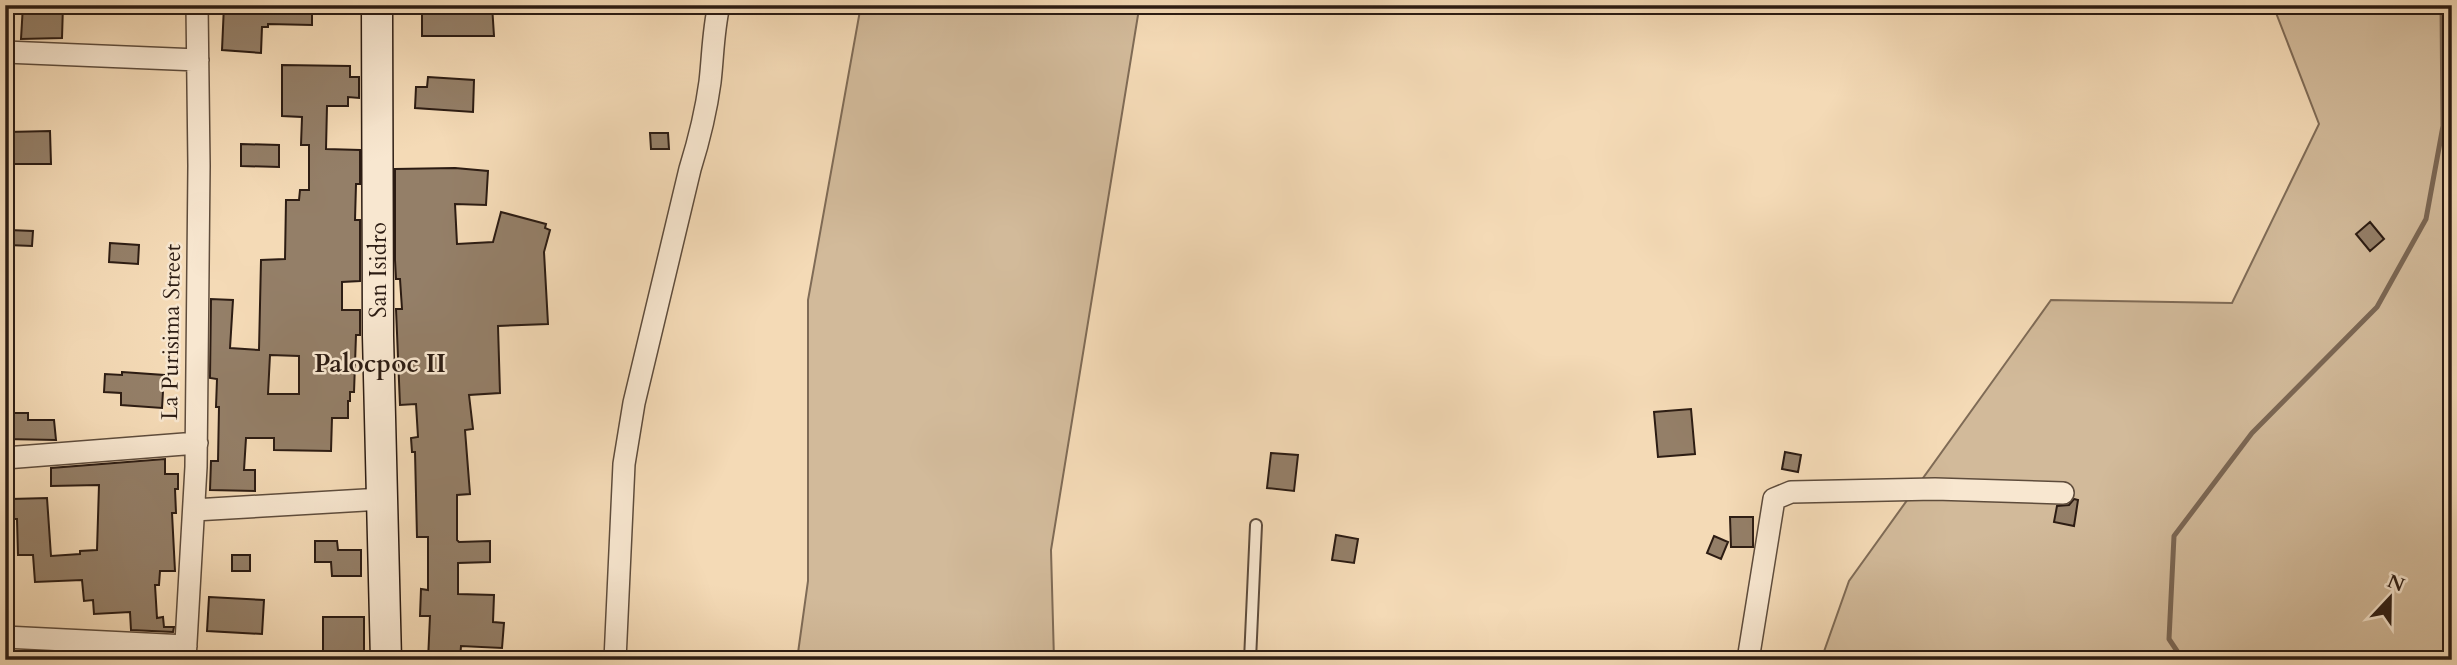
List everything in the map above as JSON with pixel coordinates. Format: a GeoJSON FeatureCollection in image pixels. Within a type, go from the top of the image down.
{"type":"FeatureCollection","features":[{"type":"Feature","properties":{"kind":"street","name":"La Purisima Street"},"geometry":{"type":"LineString","coordinates":[[186,653],[197,443],[200,166],[197,5]]}},
{"type":"Feature","properties":{"kind":"street","name":"San Isidro"},"geometry":{"type":"LineString","coordinates":[[377,5],[378,336],[386,660]]}},
{"type":"Feature","properties":{"kind":"street"},"geometry":{"type":"LineString","coordinates":[[615,660],[624,464],[634,403],[701,133],[719,5]]}},
{"type":"Feature","properties":{"kind":"street"},"geometry":{"type":"LineString","coordinates":[[5,52],[198,60]]}},
{"type":"Feature","properties":{"kind":"street"},"geometry":{"type":"LineString","coordinates":[[5,458],[197,443]]}},
{"type":"Feature","properties":{"kind":"street"},"geometry":{"type":"LineString","coordinates":[[1748,660],[1774,499],[1791,492],[1935,489],[2063,493]]}},
{"type":"Feature","properties":{"kind":"street"},"geometry":{"type":"LineString","coordinates":[[194,510],[382,499]]}},
{"type":"Feature","properties":{"kind":"street"},"geometry":{"type":"LineString","coordinates":[[5,637],[186,653]]}},
{"type":"Feature","properties":{"kind":"lane"},"geometry":{"type":"LineString","coordinates":[[1250,660],[1256,524]]}},
{"type":"Feature","properties":{"kind":"shaded area"},"geometry":{"type":"Polygon","coordinates":[[[861,5],[1142,5],[1138,15],[1051,550],[1054,660],[797,660],[808,581],[808,300],[861,5]]]}},
{"type":"Feature","properties":{"kind":"shaded area"},"geometry":{"type":"Polygon","coordinates":[[[2273,5],[2452,5],[2452,660],[1821,660],[1849,581],[2051,300],[2232,303],[2319,124],[2273,5]]]}},
{"type":"Feature","properties":{"kind":"building"},"geometry":{"type":"Polygon","coordinates":[[[23,5],[63,5],[62,38],[21,39],[23,5]]]}},
{"type":"Feature","properties":{"kind":"building"},"geometry":{"type":"Polygon","coordinates":[[[224,5],[312,5],[312,25],[268,24],[268,27],[262,27],[261,53],[222,50],[224,5]]]}},
{"type":"Feature","properties":{"kind":"building"},"geometry":{"type":"Polygon","coordinates":[[[422,5],[492,5],[494,36],[422,36],[422,5]]]}},
{"type":"Feature","properties":{"kind":"building"},"geometry":{"type":"Polygon","coordinates":[[[282,65],[350,66],[350,77],[359,77],[359,98],[348,97],[348,106],[327,106],[326,149],[360,150],[360,184],[356,184],[355,220],[360,220],[360,281],[342,282],[342,310],[360,310],[360,335],[356,335],[354,392],[350,392],[348,418],[332,418],[331,451],[274,450],[274,438],[246,438],[244,470],[255,470],[255,491],[210,490],[211,461],[218,461],[219,407],[216,407],[217,379],[210,378],[211,299],[233,300],[230,348],[259,350],[261,260],[285,259],[286,200],[299,200],[300,190],[309,190],[309,145],[301,145],[302,117],[282,116],[282,65]],[[270,355],[268,394],[299,394],[299,356],[270,355]]]}},
{"type":"Feature","properties":{"kind":"building"},"geometry":{"type":"Polygon","coordinates":[[[428,77],[474,80],[473,112],[415,108],[416,87],[427,87],[428,77]]]}},
{"type":"Feature","properties":{"kind":"building"},"geometry":{"type":"Polygon","coordinates":[[[50,131],[51,164],[9,164],[8,132],[50,131]]]}},
{"type":"Feature","properties":{"kind":"building"},"geometry":{"type":"Polygon","coordinates":[[[650,133],[668,133],[669,149],[651,149],[650,133]]]}},
{"type":"Feature","properties":{"kind":"building"},"geometry":{"type":"Polygon","coordinates":[[[241,144],[279,145],[279,167],[241,166],[241,144]]]}},
{"type":"Feature","properties":{"kind":"building"},"geometry":{"type":"Polygon","coordinates":[[[455,168],[488,171],[486,205],[455,204],[457,244],[493,242],[501,212],[546,224],[545,228],[550,230],[544,252],[548,324],[498,326],[500,393],[469,395],[473,429],[465,430],[470,494],[457,495],[457,540],[490,541],[490,562],[458,563],[458,594],[494,595],[493,622],[504,623],[502,648],[461,646],[460,660],[428,660],[430,616],[420,616],[421,589],[428,590],[428,537],[417,537],[415,452],[412,452],[411,438],[418,437],[416,404],[400,405],[396,309],[402,309],[400,279],[396,279],[395,260],[395,169],[455,168]]]}},
{"type":"Feature","properties":{"kind":"building"},"geometry":{"type":"Polygon","coordinates":[[[2370,222],[2384,239],[2370,251],[2356,234],[2370,222]]]}},
{"type":"Feature","properties":{"kind":"building"},"geometry":{"type":"Polygon","coordinates":[[[9,230],[33,231],[32,246],[8,245],[9,230]]]}},
{"type":"Feature","properties":{"kind":"building"},"geometry":{"type":"Polygon","coordinates":[[[110,243],[139,245],[138,264],[109,262],[110,243]]]}},
{"type":"Feature","properties":{"kind":"building"},"geometry":{"type":"Polygon","coordinates":[[[122,372],[164,375],[162,408],[121,405],[121,393],[104,392],[105,374],[122,375],[122,372]]]}},
{"type":"Feature","properties":{"kind":"building"},"geometry":{"type":"Polygon","coordinates":[[[1691,409],[1695,454],[1658,457],[1654,412],[1691,409]]]}},
{"type":"Feature","properties":{"kind":"building"},"geometry":{"type":"Polygon","coordinates":[[[5,413],[28,413],[28,420],[54,420],[56,440],[5,439],[5,413]]]}},
{"type":"Feature","properties":{"kind":"building"},"geometry":{"type":"Polygon","coordinates":[[[1785,452],[1801,455],[1798,472],[1782,469],[1785,452]]]}},
{"type":"Feature","properties":{"kind":"building"},"geometry":{"type":"Polygon","coordinates":[[[1271,453],[1298,455],[1294,491],[1267,488],[1271,453]]]}},
{"type":"Feature","properties":{"kind":"building"},"geometry":{"type":"Polygon","coordinates":[[[165,459],[165,474],[178,474],[178,489],[175,489],[176,513],[172,513],[175,571],[160,571],[159,585],[155,585],[157,618],[163,617],[164,627],[174,627],[173,632],[131,630],[130,612],[94,614],[93,600],[84,601],[82,580],[35,582],[33,555],[18,555],[17,519],[11,519],[11,499],[47,498],[51,556],[97,550],[99,485],[51,486],[51,468],[165,459]]]}},
{"type":"Feature","properties":{"kind":"building"},"geometry":{"type":"Polygon","coordinates":[[[2074,499],[2078,500],[2074,526],[2054,522],[2057,506],[2069,505],[2074,499]]]}},
{"type":"Feature","properties":{"kind":"building"},"geometry":{"type":"Polygon","coordinates":[[[1730,517],[1753,517],[1753,547],[1731,547],[1730,517]]]}},
{"type":"Feature","properties":{"kind":"building"},"geometry":{"type":"Polygon","coordinates":[[[1336,535],[1358,539],[1354,563],[1332,560],[1336,535]]]}},
{"type":"Feature","properties":{"kind":"building"},"geometry":{"type":"Polygon","coordinates":[[[1714,536],[1728,542],[1721,559],[1707,553],[1714,536]]]}},
{"type":"Feature","properties":{"kind":"building"},"geometry":{"type":"Polygon","coordinates":[[[315,541],[337,541],[338,550],[361,550],[361,576],[332,576],[331,562],[315,562],[315,541]]]}},
{"type":"Feature","properties":{"kind":"building"},"geometry":{"type":"Polygon","coordinates":[[[232,555],[250,555],[250,571],[232,571],[232,555]]]}},
{"type":"Feature","properties":{"kind":"building"},"geometry":{"type":"Polygon","coordinates":[[[209,597],[264,600],[262,634],[207,631],[209,597]]]}},
{"type":"Feature","properties":{"kind":"building"},"geometry":{"type":"Polygon","coordinates":[[[323,617],[364,617],[364,660],[323,660],[323,617]]]}},
{"type":"Feature","properties":{"kind":"waterway"},"geometry":{"type":"LineString","coordinates":[[2183,660],[2169,639],[2174,536],[2252,433],[2377,307],[2426,219],[2443,126],[2442,5]]}},
{"type":"Feature","properties":{"kind":"district","name":"Palocpoc II"},"geometry":{"type":"Point","coordinates":[380,363]}}]}
